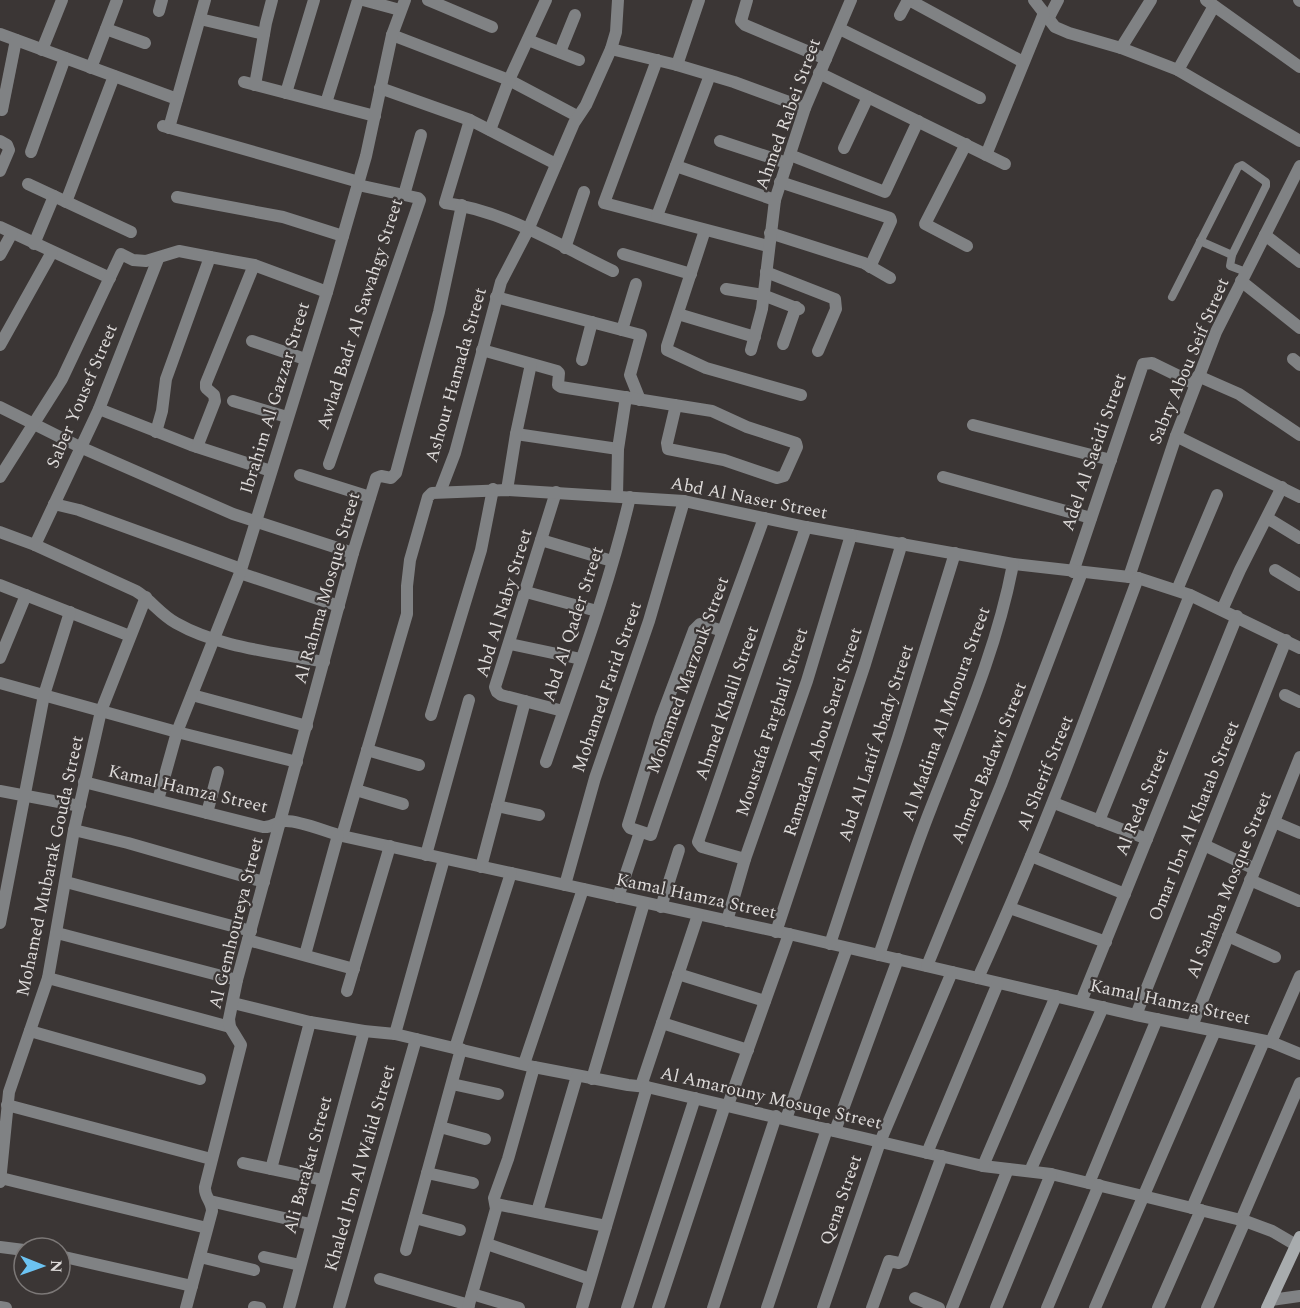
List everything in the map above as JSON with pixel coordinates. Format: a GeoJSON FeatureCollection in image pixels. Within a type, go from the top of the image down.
{"type":"FeatureCollection","features":[{"type":"Feature","properties":{"kind":"street"},"geometry":{"type":"LineString","coordinates":[[42,50],[62,0]]}},
{"type":"Feature","properties":{"kind":"street"},"geometry":{"type":"LineString","coordinates":[[91,68],[117,0]]}},
{"type":"Feature","properties":{"kind":"street"},"geometry":{"type":"LineString","coordinates":[[0,34],[177,99],[206,0]]}},
{"type":"Feature","properties":{"kind":"street"},"geometry":{"type":"LineString","coordinates":[[272,0],[249,83],[375,116]]}},
{"type":"Feature","properties":{"kind":"street"},"geometry":{"type":"LineString","coordinates":[[286,93],[314,0]]}},
{"type":"Feature","properties":{"kind":"street"},"geometry":{"type":"LineString","coordinates":[[327,103],[357,0]]}},
{"type":"Feature","properties":{"kind":"street"},"geometry":{"type":"LineString","coordinates":[[363,0],[402,5]]}},
{"type":"Feature","properties":{"kind":"street"},"geometry":{"type":"LineString","coordinates":[[428,0],[492,27]]}},
{"type":"Feature","properties":{"kind":"street"},"geometry":{"type":"LineString","coordinates":[[490,130],[509,80],[546,0]]}},
{"type":"Feature","properties":{"kind":"street","name":"Ashour Hamada Street"},"geometry":{"type":"LineString","coordinates":[[305,956],[407,614],[406,586],[413,548],[428,497],[430,493],[440,492],[455,453],[501,282],[528,230],[577,116],[586,105],[611,49],[616,32],[618,0]]}},
{"type":"Feature","properties":{"kind":"street"},"geometry":{"type":"LineString","coordinates":[[677,65],[699,0]]}},
{"type":"Feature","properties":{"kind":"street"},"geometry":{"type":"LineString","coordinates":[[747,0],[741,21],[745,25],[826,59]]}},
{"type":"Feature","properties":{"kind":"street"},"geometry":{"type":"LineString","coordinates":[[836,0],[850,3]]}},
{"type":"Feature","properties":{"kind":"street"},"geometry":{"type":"LineString","coordinates":[[900,15],[909,0],[1023,62]]}},
{"type":"Feature","properties":{"kind":"street"},"geometry":{"type":"LineString","coordinates":[[1034,0],[1056,27],[1121,48],[1178,70],[1300,141]]}},
{"type":"Feature","properties":{"kind":"street"},"geometry":{"type":"LineString","coordinates":[[986,155],[1023,62],[1046,16],[1058,0]]}},
{"type":"Feature","properties":{"kind":"street"},"geometry":{"type":"LineString","coordinates":[[1121,48],[1150,0]]}},
{"type":"Feature","properties":{"kind":"street","name":"Ahmed Rabei Street"},"geometry":{"type":"LineString","coordinates":[[751,350],[763,295],[775,200],[805,108],[850,3]]}},
{"type":"Feature","properties":{"kind":"street"},"geometry":{"type":"LineString","coordinates":[[1178,70],[1210,3],[1300,68]]}},
{"type":"Feature","properties":{"kind":"street","name":"Ibrahim Al Gazzar Street"},"geometry":{"type":"LineString","coordinates":[[158,801],[177,732],[240,571],[256,523],[327,292],[358,183],[392,35],[402,5]]}},
{"type":"Feature","properties":{"kind":"street"},"geometry":{"type":"LineString","coordinates":[[560,52],[575,15]]}},
{"type":"Feature","properties":{"kind":"street"},"geometry":{"type":"LineString","coordinates":[[200,19],[264,34]]}},
{"type":"Feature","properties":{"kind":"street"},"geometry":{"type":"LineString","coordinates":[[106,29],[145,43]]}},
{"type":"Feature","properties":{"kind":"street"},"geometry":{"type":"LineString","coordinates":[[840,29],[980,98]]}},
{"type":"Feature","properties":{"kind":"street"},"geometry":{"type":"LineString","coordinates":[[392,35],[509,80],[577,116]]}},
{"type":"Feature","properties":{"kind":"street"},"geometry":{"type":"LineString","coordinates":[[2,110],[16,40]]}},
{"type":"Feature","properties":{"kind":"street"},"geometry":{"type":"LineString","coordinates":[[528,40],[579,60]]}},
{"type":"Feature","properties":{"kind":"street"},"geometry":{"type":"LineString","coordinates":[[611,49],[734,82],[805,108]]}},
{"type":"Feature","properties":{"kind":"street"},"geometry":{"type":"LineString","coordinates":[[31,152],[65,58]]}},
{"type":"Feature","properties":{"kind":"street"},"geometry":{"type":"LineString","coordinates":[[657,60],[604,202],[705,230],[769,239],[856,260],[890,278]]}},
{"type":"Feature","properties":{"kind":"street"},"geometry":{"type":"LineString","coordinates":[[819,73],[1005,164]]}},
{"type":"Feature","properties":{"kind":"street"},"geometry":{"type":"LineString","coordinates":[[657,216],[710,75]]}},
{"type":"Feature","properties":{"kind":"street"},"geometry":{"type":"LineString","coordinates":[[66,202],[114,76]]}},
{"type":"Feature","properties":{"kind":"street"},"geometry":{"type":"LineString","coordinates":[[380,88],[470,120],[556,164]]}},
{"type":"Feature","properties":{"kind":"street"},"geometry":{"type":"LineString","coordinates":[[844,148],[868,97]]}},
{"type":"Feature","properties":{"kind":"street","name":"Awlad Badr Al Sawahgy Street"},"geometry":{"type":"LineString","coordinates":[[177,99],[166,127],[420,200],[329,464]]}},
{"type":"Feature","properties":{"kind":"street"},"geometry":{"type":"LineString","coordinates":[[470,120],[445,203],[462,205],[505,219],[613,271]]}},
{"type":"Feature","properties":{"kind":"street"},"geometry":{"type":"LineString","coordinates":[[720,141],[788,159],[885,192],[918,121]]}},
{"type":"Feature","properties":{"kind":"street"},"geometry":{"type":"LineString","coordinates":[[404,195],[421,135]]}},
{"type":"Feature","properties":{"kind":"street"},"geometry":{"type":"LineString","coordinates":[[0,141],[7,145],[7,154],[0,171]]}},
{"type":"Feature","properties":{"kind":"street"},"geometry":{"type":"LineString","coordinates":[[966,144],[925,224],[968,246]]}},
{"type":"Feature","properties":{"kind":"street"},"geometry":{"type":"LineString","coordinates":[[676,166],[775,200]]}},
{"type":"Feature","properties":{"kind":"street","name":"Sabry Abou Seif Street"},"geometry":{"type":"LineString","coordinates":[[1134,577],[1176,436],[1216,332],[1300,166]]}},
{"type":"Feature","properties":{"kind":"street"},"geometry":{"type":"LineString","coordinates":[[780,183],[890,218],[891,221],[870,267]]}},
{"type":"Feature","properties":{"kind":"street"},"geometry":{"type":"LineString","coordinates":[[28,184],[131,232]]}},
{"type":"Feature","properties":{"kind":"street"},"geometry":{"type":"LineString","coordinates":[[565,248],[585,192]]}},
{"type":"Feature","properties":{"kind":"street"},"geometry":{"type":"LineString","coordinates":[[34,244],[54,196]]}},
{"type":"Feature","properties":{"kind":"street"},"geometry":{"type":"LineString","coordinates":[[177,197],[283,217],[343,236]]}},
{"type":"Feature","properties":{"kind":"street","name":"Al Rahma Mosque Street"},"geometry":{"type":"LineString","coordinates":[[281,822],[370,497],[378,476],[391,478],[396,473],[439,312],[462,205]]}},
{"type":"Feature","properties":{"kind":"street"},"geometry":{"type":"LineString","coordinates":[[0,227],[110,278]]}},
{"type":"Feature","properties":{"kind":"street"},"geometry":{"type":"LineString","coordinates":[[705,230],[667,346],[670,353],[717,372],[801,395]]}},
{"type":"Feature","properties":{"kind":"street"},"geometry":{"type":"LineString","coordinates":[[0,255],[12,234]]}},
{"type":"Feature","properties":{"kind":"street"},"geometry":{"type":"LineString","coordinates":[[1265,235],[1300,262]]}},
{"type":"Feature","properties":{"kind":"street"},"geometry":{"type":"LineString","coordinates":[[0,477],[62,379],[121,254],[133,260],[146,261],[179,251],[254,265],[327,292]]}},
{"type":"Feature","properties":{"kind":"street"},"geometry":{"type":"LineString","coordinates":[[1,341],[52,252]]}},
{"type":"Feature","properties":{"kind":"street"},"geometry":{"type":"LineString","coordinates":[[623,254],[691,274]]}},
{"type":"Feature","properties":{"kind":"street"},"geometry":{"type":"LineString","coordinates":[[156,432],[162,411],[166,379],[210,257]]}},
{"type":"Feature","properties":{"kind":"street","name":"Saber Yousef Street"},"geometry":{"type":"LineString","coordinates":[[35,546],[99,409],[158,259]]}},
{"type":"Feature","properties":{"kind":"street"},"geometry":{"type":"LineString","coordinates":[[197,447],[215,401],[214,395],[206,388],[206,383],[254,265]]}},
{"type":"Feature","properties":{"kind":"street"},"geometry":{"type":"LineString","coordinates":[[765,272],[835,299],[836,309],[818,351]]}},
{"type":"Feature","properties":{"kind":"street"},"geometry":{"type":"LineString","coordinates":[[1244,277],[1300,328]]}},
{"type":"Feature","properties":{"kind":"street"},"geometry":{"type":"LineString","coordinates":[[622,330],[636,284]]}},
{"type":"Feature","properties":{"kind":"street"},"geometry":{"type":"LineString","coordinates":[[726,289],[763,295],[798,308],[783,344]]}},
{"type":"Feature","properties":{"kind":"street"},"geometry":{"type":"LineString","coordinates":[[496,297],[642,336],[630,375],[640,400]]}},
{"type":"Feature","properties":{"kind":"street"},"geometry":{"type":"LineString","coordinates":[[678,314],[754,337]]}},
{"type":"Feature","properties":{"kind":"street"},"geometry":{"type":"LineString","coordinates":[[582,360],[592,322]]}},
{"type":"Feature","properties":{"kind":"street"},"geometry":{"type":"LineString","coordinates":[[252,341],[305,359]]}},
{"type":"Feature","properties":{"kind":"street"},"geometry":{"type":"LineString","coordinates":[[483,350],[557,371],[559,373],[558,385],[561,387],[676,405],[717,412],[747,427],[796,443],[797,447],[784,476],[780,478],[724,460],[668,449],[667,443],[676,405]]}},
{"type":"Feature","properties":{"kind":"street","name":"Adel Al Saeidi Street"},"geometry":{"type":"LineString","coordinates":[[1077,572],[1091,518],[1143,364],[1152,363],[1197,380]]}},
{"type":"Feature","properties":{"kind":"street"},"geometry":{"type":"LineString","coordinates":[[507,490],[531,364]]}},
{"type":"Feature","properties":{"kind":"street"},"geometry":{"type":"LineString","coordinates":[[1197,380],[1239,394],[1300,435]]}},
{"type":"Feature","properties":{"kind":"street"},"geometry":{"type":"LineString","coordinates":[[617,496],[618,449],[626,397]]}},
{"type":"Feature","properties":{"kind":"street"},"geometry":{"type":"LineString","coordinates":[[233,401],[287,417]]}},
{"type":"Feature","properties":{"kind":"street"},"geometry":{"type":"LineString","coordinates":[[0,407],[80,447],[233,514],[353,553]]}},
{"type":"Feature","properties":{"kind":"street"},"geometry":{"type":"LineString","coordinates":[[99,409],[197,447],[271,471]]}},
{"type":"Feature","properties":{"kind":"street"},"geometry":{"type":"LineString","coordinates":[[973,425],[1111,460]]}},
{"type":"Feature","properties":{"kind":"street"},"geometry":{"type":"LineString","coordinates":[[516,434],[618,449]]}},
{"type":"Feature","properties":{"kind":"street"},"geometry":{"type":"LineString","coordinates":[[1176,436],[1300,497]]}},
{"type":"Feature","properties":{"kind":"street"},"geometry":{"type":"LineString","coordinates":[[300,476],[370,497]]}},
{"type":"Feature","properties":{"kind":"street"},"geometry":{"type":"LineString","coordinates":[[943,477],[1091,518]]}},
{"type":"Feature","properties":{"kind":"street"},"geometry":{"type":"LineString","coordinates":[[1222,610],[1282,487]]}},
{"type":"Feature","properties":{"kind":"street"},"geometry":{"type":"LineString","coordinates":[[431,715],[481,550],[493,489]]}},
{"type":"Feature","properties":{"kind":"street","name":"Abd Al Naser Street"},"geometry":{"type":"LineString","coordinates":[[440,492],[493,489],[684,501],[806,527],[1013,564]]}},
{"type":"Feature","properties":{"kind":"street","name":"Abd Al Naby Street"},"geometry":{"type":"LineString","coordinates":[[556,492],[496,690],[501,695],[563,711]]}},
{"type":"Feature","properties":{"kind":"street"},"geometry":{"type":"LineString","coordinates":[[1177,590],[1217,495]]}},
{"type":"Feature","properties":{"kind":"street","name":"Abd Al Qader Street"},"geometry":{"type":"LineString","coordinates":[[546,762],[597,611],[630,497]]}},
{"type":"Feature","properties":{"kind":"street","name":"Mohamed Farid Street"},"geometry":{"type":"LineString","coordinates":[[565,885],[595,778],[649,621],[684,501]]}},
{"type":"Feature","properties":{"kind":"street"},"geometry":{"type":"LineString","coordinates":[[54,504],[79,510],[339,606]]}},
{"type":"Feature","properties":{"kind":"street","name":"Mohamed Marzouk Street"},"geometry":{"type":"LineString","coordinates":[[640,832],[649,836],[651,834],[677,756],[765,518]]}},
{"type":"Feature","properties":{"kind":"street"},"geometry":{"type":"LineString","coordinates":[[1266,518],[1300,538]]}},
{"type":"Feature","properties":{"kind":"street","name":"Ahmed Khalil Street"},"geometry":{"type":"LineString","coordinates":[[746,860],[702,847],[698,842],[806,527]]}},
{"type":"Feature","properties":{"kind":"street"},"geometry":{"type":"LineString","coordinates":[[0,532],[146,597],[169,619],[213,640],[324,662]]}},
{"type":"Feature","properties":{"kind":"street","name":"Moustafa Farghali Street"},"geometry":{"type":"LineString","coordinates":[[727,921],[807,681],[851,535]]}},
{"type":"Feature","properties":{"kind":"street"},"geometry":{"type":"LineString","coordinates":[[542,540],[612,561]]}},
{"type":"Feature","properties":{"kind":"street","name":"Ramadan Abou Sarei Street"},"geometry":{"type":"LineString","coordinates":[[658,1308],[765,1001],[782,933],[902,543]]}},
{"type":"Feature","properties":{"kind":"street","name":"Abd Al Latif Abady Street"},"geometry":{"type":"LineString","coordinates":[[830,944],[955,553]]}},
{"type":"Feature","properties":{"kind":"street"},"geometry":{"type":"LineString","coordinates":[[1013,564],[1134,577],[1190,595],[1300,648]]}},
{"type":"Feature","properties":{"kind":"street","name":"Al Madina Al Mnoura Street"},"geometry":{"type":"LineString","coordinates":[[879,955],[928,816],[989,659],[1007,597],[1013,564]]}},
{"type":"Feature","properties":{"kind":"street"},"geometry":{"type":"LineString","coordinates":[[1275,570],[1300,585]]}},
{"type":"Feature","properties":{"kind":"street","name":"Ahmed Badawi Street"},"geometry":{"type":"LineString","coordinates":[[927,966],[1001,785],[1077,572]]}},
{"type":"Feature","properties":{"kind":"street","name":"Al Sherif Street"},"geometry":{"type":"LineString","coordinates":[[978,978],[1054,803],[1134,577]]}},
{"type":"Feature","properties":{"kind":"street"},"geometry":{"type":"LineString","coordinates":[[0,585],[130,636]]}},
{"type":"Feature","properties":{"kind":"street"},"geometry":{"type":"LineString","coordinates":[[526,592],[597,611]]}},
{"type":"Feature","properties":{"kind":"street"},"geometry":{"type":"LineString","coordinates":[[0,658],[26,595]]}},
{"type":"Feature","properties":{"kind":"street"},"geometry":{"type":"LineString","coordinates":[[1099,821],[1190,595]]}},
{"type":"Feature","properties":{"kind":"street","name":"Mohamed Mubarak Gouda Street"},"geometry":{"type":"LineString","coordinates":[[0,1180],[7,1105],[5,1090],[30,1031],[48,978],[74,830],[101,711],[146,597]]}},
{"type":"Feature","properties":{"kind":"street"},"geometry":{"type":"LineString","coordinates":[[0,923],[44,695],[70,612]]}},
{"type":"Feature","properties":{"kind":"street","name":"Al Reda Street"},"geometry":{"type":"LineString","coordinates":[[1081,1002],[1237,616]]}},
{"type":"Feature","properties":{"kind":"street"},"geometry":{"type":"LineString","coordinates":[[618,897],[640,832],[628,825],[662,718],[694,630],[700,624],[704,624],[723,631]]}},
{"type":"Feature","properties":{"kind":"street","name":"Omar Ibn Al Khatab Street"},"geometry":{"type":"LineString","coordinates":[[1136,1015],[1286,640]]}},
{"type":"Feature","properties":{"kind":"street"},"geometry":{"type":"LineString","coordinates":[[510,644],[581,659]]}},
{"type":"Feature","properties":{"kind":"street"},"geometry":{"type":"LineString","coordinates":[[0,683],[177,732],[297,762]]}},
{"type":"Feature","properties":{"kind":"street"},"geometry":{"type":"LineString","coordinates":[[192,694],[307,726]]}},
{"type":"Feature","properties":{"kind":"street"},"geometry":{"type":"LineString","coordinates":[[1285,695],[1300,702]]}},
{"type":"Feature","properties":{"kind":"street"},"geometry":{"type":"LineString","coordinates":[[426,855],[469,700]]}},
{"type":"Feature","properties":{"kind":"street"},"geometry":{"type":"LineString","coordinates":[[481,867],[525,701]]}},
{"type":"Feature","properties":{"kind":"street"},"geometry":{"type":"LineString","coordinates":[[368,750],[419,765]]}},
{"type":"Feature","properties":{"kind":"street","name":"Al Sahaba Mosque Street"},"geometry":{"type":"LineString","coordinates":[[1192,1026],[1299,764]]}},
{"type":"Feature","properties":{"kind":"street"},"geometry":{"type":"LineString","coordinates":[[207,813],[218,772]]}},
{"type":"Feature","properties":{"kind":"street","name":"Kamal Hamza Street"},"geometry":{"type":"LineString","coordinates":[[84,782],[263,827],[291,822],[426,855],[782,933],[1136,1015],[1268,1042],[1300,1054]]}},
{"type":"Feature","properties":{"kind":"street"},"geometry":{"type":"LineString","coordinates":[[356,790],[403,804]]}},
{"type":"Feature","properties":{"kind":"street"},"geometry":{"type":"LineString","coordinates":[[0,791],[80,806]]}},
{"type":"Feature","properties":{"kind":"street"},"geometry":{"type":"LineString","coordinates":[[1054,803],[1147,839]]}},
{"type":"Feature","properties":{"kind":"street"},"geometry":{"type":"LineString","coordinates":[[497,806],[539,815]]}},
{"type":"Feature","properties":{"kind":"street","name":"Al Gemhoureya Street"},"geometry":{"type":"LineString","coordinates":[[186,1308],[212,1211],[210,1201],[204,1191],[241,1045],[230,1027],[229,1019],[237,980],[281,822]]}},
{"type":"Feature","properties":{"kind":"street"},"geometry":{"type":"LineString","coordinates":[[1274,822],[1300,833]]}},
{"type":"Feature","properties":{"kind":"street"},"geometry":{"type":"LineString","coordinates":[[74,830],[264,882]]}},
{"type":"Feature","properties":{"kind":"street"},"geometry":{"type":"LineString","coordinates":[[1204,844],[1299,901]]}},
{"type":"Feature","properties":{"kind":"street"},"geometry":{"type":"LineString","coordinates":[[347,991],[390,846]]}},
{"type":"Feature","properties":{"kind":"street"},"geometry":{"type":"LineString","coordinates":[[661,907],[679,850]]}},
{"type":"Feature","properties":{"kind":"street"},"geometry":{"type":"LineString","coordinates":[[1031,856],[1125,894]]}},
{"type":"Feature","properties":{"kind":"street"},"geometry":{"type":"LineString","coordinates":[[395,1034],[444,859]]}},
{"type":"Feature","properties":{"kind":"street"},"geometry":{"type":"LineString","coordinates":[[406,1250],[452,1084],[458,1049],[511,873]]}},
{"type":"Feature","properties":{"kind":"street"},"geometry":{"type":"LineString","coordinates":[[66,882],[249,935],[305,956],[354,969]]}},
{"type":"Feature","properties":{"kind":"street"},"geometry":{"type":"LineString","coordinates":[[469,1302],[487,1244],[496,1204],[494,1198],[508,1160],[529,1065],[583,889]]}},
{"type":"Feature","properties":{"kind":"street"},"geometry":{"type":"LineString","coordinates":[[592,1079],[644,903]]}},
{"type":"Feature","properties":{"kind":"street"},"geometry":{"type":"LineString","coordinates":[[1010,908],[1106,942]]}},
{"type":"Feature","properties":{"kind":"street"},"geometry":{"type":"LineString","coordinates":[[582,1308],[662,1023],[698,915]]}},
{"type":"Feature","properties":{"kind":"street"},"geometry":{"type":"LineString","coordinates":[[57,933],[237,980]]}},
{"type":"Feature","properties":{"kind":"street"},"geometry":{"type":"LineString","coordinates":[[1228,936],[1275,957]]}},
{"type":"Feature","properties":{"kind":"street"},"geometry":{"type":"LineString","coordinates":[[713,1308],[781,1118],[847,948]]}},
{"type":"Feature","properties":{"kind":"street"},"geometry":{"type":"LineString","coordinates":[[767,1308],[831,1130],[898,960]]}},
{"type":"Feature","properties":{"kind":"street","name":"Qena Street"},"geometry":{"type":"LineString","coordinates":[[823,1308],[880,1142],[952,972]]}},
{"type":"Feature","properties":{"kind":"street"},"geometry":{"type":"LineString","coordinates":[[678,974],[765,1001]]}},
{"type":"Feature","properties":{"kind":"street"},"geometry":{"type":"LineString","coordinates":[[1158,1308],[1196,1209],[1268,1042],[1300,976]]}},
{"type":"Feature","properties":{"kind":"street"},"geometry":{"type":"LineString","coordinates":[[48,978],[230,1027]]}},
{"type":"Feature","properties":{"kind":"street"},"geometry":{"type":"LineString","coordinates":[[927,1153],[998,983]]}},
{"type":"Feature","properties":{"kind":"street"},"geometry":{"type":"LineString","coordinates":[[983,1166],[1056,996]]}},
{"type":"Feature","properties":{"kind":"street","name":"Al Amarouny Mosuqe Street"},"geometry":{"type":"LineString","coordinates":[[233,1003],[310,1022],[395,1034],[577,1076],[695,1098],[983,1166],[1051,1174],[1243,1221],[1298,1241]]}},
{"type":"Feature","properties":{"kind":"street"},"geometry":{"type":"LineString","coordinates":[[1030,1171],[1103,1007]]}},
{"type":"Feature","properties":{"kind":"street"},"geometry":{"type":"LineString","coordinates":[[1047,1308],[1157,1019]]}},
{"type":"Feature","properties":{"kind":"street"},"geometry":{"type":"LineString","coordinates":[[271,1169],[310,1022]]}},
{"type":"Feature","properties":{"kind":"street"},"geometry":{"type":"LineString","coordinates":[[662,1023],[748,1050]]}},
{"type":"Feature","properties":{"kind":"street"},"geometry":{"type":"LineString","coordinates":[[1095,1308],[1215,1030]]}},
{"type":"Feature","properties":{"kind":"street"},"geometry":{"type":"LineString","coordinates":[[30,1031],[200,1079]]}},
{"type":"Feature","properties":{"kind":"street","name":"Ali Barakat Street"},"geometry":{"type":"LineString","coordinates":[[289,1308],[364,1031]]}},
{"type":"Feature","properties":{"kind":"street","name":"Khaled Ibn Al Walid Street"},"geometry":{"type":"LineString","coordinates":[[339,1308],[416,1039]]}},
{"type":"Feature","properties":{"kind":"street"},"geometry":{"type":"LineString","coordinates":[[537,1212],[577,1076]]}},
{"type":"Feature","properties":{"kind":"street"},"geometry":{"type":"LineString","coordinates":[[1207,1308],[1300,1083]]}},
{"type":"Feature","properties":{"kind":"street"},"geometry":{"type":"LineString","coordinates":[[452,1084],[498,1094]]}},
{"type":"Feature","properties":{"kind":"street"},"geometry":{"type":"LineString","coordinates":[[627,1308],[695,1098]]}},
{"type":"Feature","properties":{"kind":"street"},"geometry":{"type":"LineString","coordinates":[[7,1105],[211,1159]]}},
{"type":"Feature","properties":{"kind":"street"},"geometry":{"type":"LineString","coordinates":[[440,1127],[485,1139]]}},
{"type":"Feature","properties":{"kind":"street"},"geometry":{"type":"LineString","coordinates":[[872,1308],[889,1261],[899,1263],[903,1261],[942,1156]]}},
{"type":"Feature","properties":{"kind":"street"},"geometry":{"type":"LineString","coordinates":[[243,1163],[322,1180]]}},
{"type":"Feature","properties":{"kind":"street"},"geometry":{"type":"LineString","coordinates":[[952,1308],[1008,1169]]}},
{"type":"Feature","properties":{"kind":"street"},"geometry":{"type":"LineString","coordinates":[[427,1173],[473,1183]]}},
{"type":"Feature","properties":{"kind":"street"},"geometry":{"type":"LineString","coordinates":[[996,1308],[1051,1174]]}},
{"type":"Feature","properties":{"kind":"street"},"geometry":{"type":"LineString","coordinates":[[0,1180],[207,1228]]}},
{"type":"Feature","properties":{"kind":"street"},"geometry":{"type":"LineString","coordinates":[[210,1201],[310,1224]]}},
{"type":"Feature","properties":{"kind":"street"},"geometry":{"type":"LineString","coordinates":[[496,1204],[606,1226]]}},
{"type":"Feature","properties":{"kind":"street"},"geometry":{"type":"LineString","coordinates":[[415,1218],[460,1230]]}},
{"type":"Feature","properties":{"kind":"street"},"geometry":{"type":"LineString","coordinates":[[1269,1304],[1298,1241]]}},
{"type":"Feature","properties":{"kind":"street"},"geometry":{"type":"LineString","coordinates":[[487,1244],[590,1279]]}},
{"type":"Feature","properties":{"kind":"street"},"geometry":{"type":"LineString","coordinates":[[200,1257],[254,1270]]}},
{"type":"Feature","properties":{"kind":"street"},"geometry":{"type":"LineString","coordinates":[[264,1257],[300,1265]]}},
{"type":"Feature","properties":{"kind":"street"},"geometry":{"type":"LineString","coordinates":[[72,1259],[192,1287]]}},
{"type":"Feature","properties":{"kind":"street"},"geometry":{"type":"LineString","coordinates":[[380,1279],[469,1302],[519,1308]]}},
{"type":"Feature","properties":{"kind":"street"},"geometry":{"type":"LineString","coordinates":[[1269,1304],[1300,1296]]}},
{"type":"Feature","properties":{"kind":"street"},"geometry":{"type":"LineString","coordinates":[[915,1299],[939,1308]]}},
{"type":"Feature","properties":{"kind":"street"},"geometry":{"type":"LineString","coordinates":[[0,1307],[6,1308]]}},
{"type":"Feature","properties":{"kind":"lane"},"geometry":{"type":"LineString","coordinates":[[1172,297],[1238,167],[1242,165],[1266,182],[1232,255],[1230,266],[1244,277]]}},
{"type":"Feature","properties":{"kind":"lane"},"geometry":{"type":"LineString","coordinates":[[1200,241],[1232,255]]}}]}
